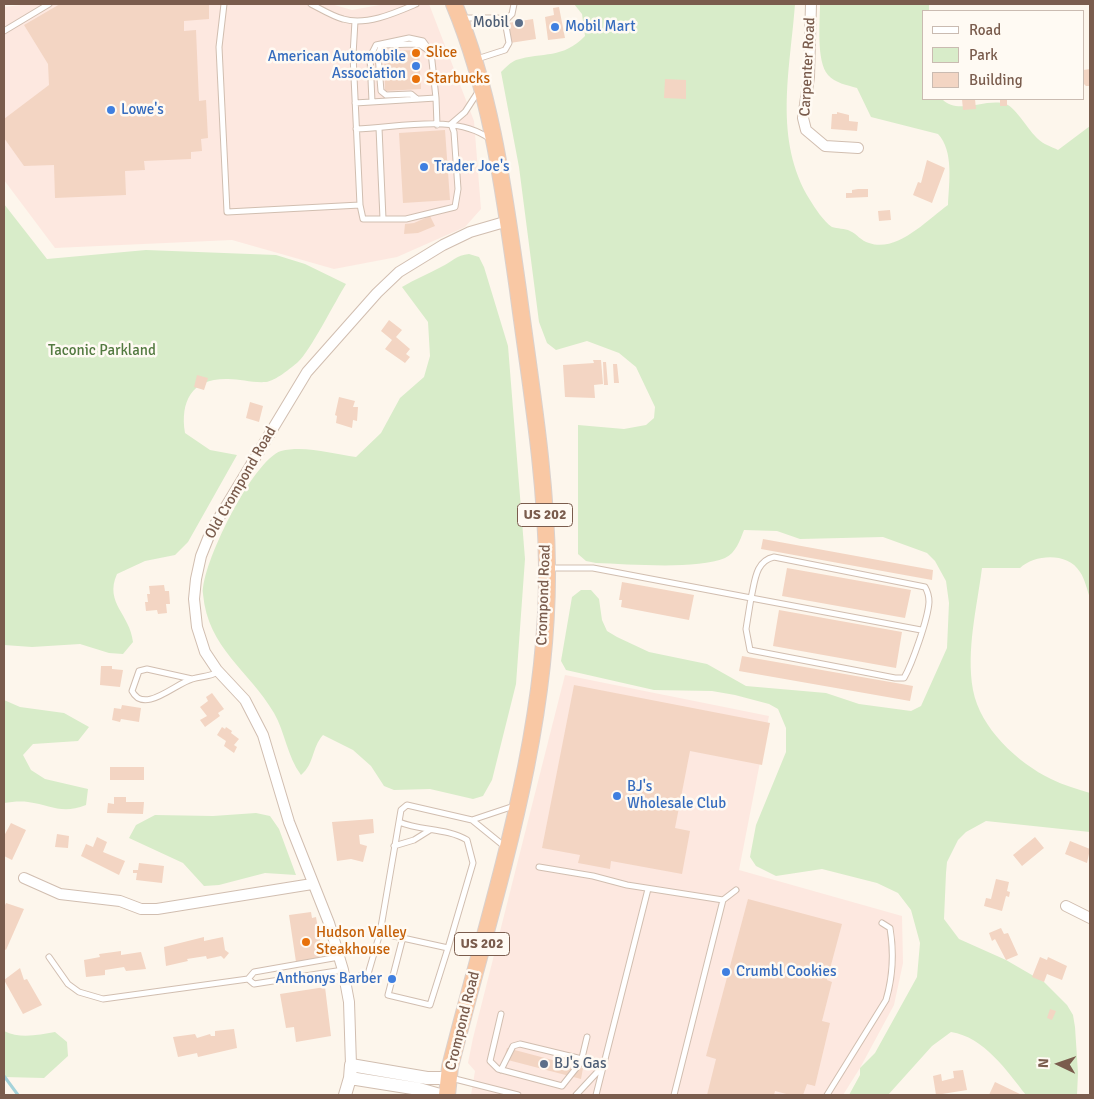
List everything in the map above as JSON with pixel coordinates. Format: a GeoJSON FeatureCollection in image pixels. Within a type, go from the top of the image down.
{"type":"FeatureCollection","features":[{"type":"Feature","properties":{"kind":"highway","name":"Crompond Road"},"geometry":{"type":"LineString","coordinates":[[448,1095],[450,1068],[518,805],[539,679],[547,568],[538,426],[508,221],[495,142],[481,82],[456,11]]}},
{"type":"Feature","properties":{"kind":"street","name":"Carpenter Road"},"geometry":{"type":"LineString","coordinates":[[812,4],[809,77],[803,118],[806,130],[825,146],[858,148]]}},
{"type":"Feature","properties":{"kind":"street","name":"Old Crompond Road"},"geometry":{"type":"LineString","coordinates":[[350,1072],[349,1002],[340,957],[329,923],[289,822],[263,736],[245,700],[218,672],[205,652],[197,627],[194,599],[201,556],[211,531],[307,372],[377,292],[399,272],[443,245],[470,232],[508,221]]}},
{"type":"Feature","properties":{"kind":"street"},"geometry":{"type":"LineString","coordinates":[[24,878],[60,894],[120,901],[141,909],[157,909],[312,884]]}},
{"type":"Feature","properties":{"kind":"street"},"geometry":{"type":"LineString","coordinates":[[1066,906],[1090,918]]}},
{"type":"Feature","properties":{"kind":"street"},"geometry":{"type":"LineString","coordinates":[[350,1072],[450,1078]]}},
{"type":"Feature","properties":{"kind":"street"},"geometry":{"type":"LineString","coordinates":[[345,1095],[350,1072]]}},
{"type":"Feature","properties":{"kind":"street"},"geometry":{"type":"LineString","coordinates":[[350,1072],[440,1095]]}},
{"type":"Feature","properties":{"kind":"lane"},"geometry":{"type":"LineString","coordinates":[[4,32],[49,4]]}},
{"type":"Feature","properties":{"kind":"lane"},"geometry":{"type":"LineString","coordinates":[[224,4],[219,47],[226,212],[360,205]]}},
{"type":"Feature","properties":{"kind":"lane"},"geometry":{"type":"LineString","coordinates":[[311,4],[343,19],[356,21],[383,16],[416,4]]}},
{"type":"Feature","properties":{"kind":"lane"},"geometry":{"type":"LineString","coordinates":[[505,21],[512,14],[514,4]]}},
{"type":"Feature","properties":{"kind":"lane"},"geometry":{"type":"LineString","coordinates":[[456,11],[498,18],[505,21]]}},
{"type":"Feature","properties":{"kind":"lane"},"geometry":{"type":"LineString","coordinates":[[356,21],[353,55],[360,205],[363,220],[406,219],[455,207],[458,189],[454,132],[451,124]]}},
{"type":"Feature","properties":{"kind":"lane"},"geometry":{"type":"LineString","coordinates":[[474,60],[506,50],[509,43],[505,21]]}},
{"type":"Feature","properties":{"kind":"lane"},"geometry":{"type":"LineString","coordinates":[[372,102],[370,57],[376,45],[384,41],[417,38],[423,41],[431,52],[437,125]]}},
{"type":"Feature","properties":{"kind":"lane"},"geometry":{"type":"LineString","coordinates":[[417,99],[411,94],[386,95],[381,91],[378,54],[380,49],[385,46],[413,44],[420,45],[431,52]]}},
{"type":"Feature","properties":{"kind":"lane"},"geometry":{"type":"LineString","coordinates":[[451,124],[461,117],[472,102],[481,82]]}},
{"type":"Feature","properties":{"kind":"lane"},"geometry":{"type":"LineString","coordinates":[[355,103],[436,98]]}},
{"type":"Feature","properties":{"kind":"lane"},"geometry":{"type":"LineString","coordinates":[[356,129],[451,124],[482,133],[495,142]]}},
{"type":"Feature","properties":{"kind":"lane"},"geometry":{"type":"LineString","coordinates":[[379,128],[383,219]]}},
{"type":"Feature","properties":{"kind":"lane"},"geometry":{"type":"LineString","coordinates":[[774,557],[925,587],[928,593],[929,604],[909,669],[904,678],[895,678],[750,650],[746,629],[751,598],[760,565],[766,559],[774,557]]}},
{"type":"Feature","properties":{"kind":"lane"},"geometry":{"type":"LineString","coordinates":[[547,568],[593,568],[921,630]]}},
{"type":"Feature","properties":{"kind":"lane"},"geometry":{"type":"LineString","coordinates":[[192,678],[152,699],[141,700],[135,697],[132,691],[139,671],[147,669],[192,678],[210,676],[218,672]]}},
{"type":"Feature","properties":{"kind":"lane"},"geometry":{"type":"LineString","coordinates":[[248,979],[254,984],[368,974],[380,933],[401,810],[408,805],[472,820],[507,849]]}},
{"type":"Feature","properties":{"kind":"lane"},"geometry":{"type":"LineString","coordinates":[[472,820],[518,805]]}},
{"type":"Feature","properties":{"kind":"lane"},"geometry":{"type":"LineString","coordinates":[[399,822],[411,827],[457,834],[467,840],[472,863],[430,1005],[388,995],[403,937]]}},
{"type":"Feature","properties":{"kind":"lane"},"geometry":{"type":"LineString","coordinates":[[394,846],[414,840],[431,830]]}},
{"type":"Feature","properties":{"kind":"lane"},"geometry":{"type":"LineString","coordinates":[[539,868],[593,876],[648,889],[724,900]]}},
{"type":"Feature","properties":{"kind":"lane"},"geometry":{"type":"LineString","coordinates":[[596,1095],[648,889]]}},
{"type":"Feature","properties":{"kind":"lane"},"geometry":{"type":"LineString","coordinates":[[674,1095],[724,900],[736,890]]}},
{"type":"Feature","properties":{"kind":"lane"},"geometry":{"type":"LineString","coordinates":[[826,1095],[886,1000],[892,982],[893,943],[890,928],[882,923]]}},
{"type":"Feature","properties":{"kind":"lane"},"geometry":{"type":"LineString","coordinates":[[380,933],[448,948]]}},
{"type":"Feature","properties":{"kind":"lane"},"geometry":{"type":"LineString","coordinates":[[49,957],[68,984],[79,992],[103,999],[248,979],[254,972],[340,957]]}},
{"type":"Feature","properties":{"kind":"lane"},"geometry":{"type":"LineString","coordinates":[[500,1014],[490,1061],[501,1070],[562,1086],[582,1059],[587,1037]]}},
{"type":"Feature","properties":{"kind":"lane"},"geometry":{"type":"LineString","coordinates":[[501,1070],[512,1046],[520,1044],[582,1059]]}},
{"type":"Feature","properties":{"kind":"lane"},"geometry":{"type":"LineString","coordinates":[[576,1095],[604,1066]]}},
{"type":"Feature","properties":{"kind":"lane"},"geometry":{"type":"LineString","coordinates":[[450,1078],[518,1095]]}},
{"type":"Feature","properties":{"kind":"shaded area"},"geometry":{"type":"Polygon","coordinates":[[[29,4],[331,4],[352,10],[385,4],[429,4],[474,121],[481,209],[465,227],[397,257],[334,269],[232,240],[55,248],[4,180],[4,7],[29,4]]]}},
{"type":"Feature","properties":{"kind":"shaded area"},"geometry":{"type":"Polygon","coordinates":[[[565,675],[769,716],[739,870],[902,916],[903,963],[894,1005],[843,1095],[471,1095],[475,1071],[468,1063],[473,1038],[565,675]]]}},
{"type":"Feature","properties":{"kind":"green space"},"geometry":{"type":"Polygon","coordinates":[[[574,4],[795,4],[787,105],[791,153],[799,177],[820,215],[832,227],[848,230],[869,243],[880,245],[901,239],[948,205],[948,158],[943,141],[938,134],[871,117],[857,88],[838,82],[828,75],[824,69],[820,51],[820,4],[929,4],[929,10],[922,10],[922,100],[943,100],[956,106],[998,102],[1006,104],[1014,110],[1038,139],[1058,150],[1090,126],[1090,598],[1080,572],[1068,561],[1060,558],[1051,557],[1034,560],[1020,568],[982,568],[971,644],[971,675],[977,704],[992,731],[1002,743],[1038,772],[1060,783],[1090,793],[1090,832],[986,821],[966,832],[958,840],[947,862],[944,919],[959,939],[1006,960],[1044,982],[1067,1005],[1073,1015],[1075,1027],[1078,1073],[1077,1095],[1026,1095],[994,1056],[974,1041],[963,1035],[951,1032],[932,1046],[888,1095],[849,1095],[860,1075],[860,1068],[875,1053],[917,977],[920,943],[911,910],[898,893],[877,883],[822,869],[776,876],[756,866],[750,857],[756,825],[786,752],[786,728],[778,709],[769,704],[712,691],[654,690],[566,670],[561,661],[572,597],[581,590],[591,590],[599,599],[602,620],[607,631],[649,652],[707,664],[746,686],[826,693],[859,704],[911,711],[921,706],[947,648],[949,603],[946,581],[935,561],[927,553],[883,537],[800,539],[777,531],[744,530],[735,550],[729,556],[713,562],[698,564],[643,565],[596,563],[586,561],[578,554],[578,425],[624,429],[646,425],[654,418],[655,407],[636,367],[619,353],[587,341],[556,350],[547,343],[539,322],[519,167],[501,72],[516,60],[561,52],[577,43],[585,36],[582,14],[574,4]]]}},
{"type":"Feature","properties":{"kind":"green space","name":"Taconic Parkland"},"geometry":{"type":"Polygon","coordinates":[[[4,204],[47,259],[146,250],[276,255],[305,264],[346,284],[303,357],[283,374],[266,382],[233,379],[216,380],[197,387],[191,394],[185,411],[185,433],[210,450],[237,455],[188,542],[175,555],[145,561],[117,574],[114,593],[131,632],[133,642],[123,654],[109,653],[80,644],[32,647],[4,645],[4,204]]]}},
{"type":"Feature","properties":{"kind":"green space"},"geometry":{"type":"Polygon","coordinates":[[[469,254],[479,257],[484,267],[508,346],[525,559],[516,684],[492,780],[483,796],[473,799],[430,789],[394,790],[384,786],[371,766],[353,750],[323,735],[316,745],[309,766],[301,775],[292,760],[274,713],[231,658],[213,630],[206,613],[203,594],[210,561],[219,538],[243,493],[270,459],[281,451],[290,449],[319,451],[356,457],[381,433],[400,398],[424,377],[430,356],[428,322],[402,287],[457,257],[469,254]]]}},
{"type":"Feature","properties":{"kind":"green space"},"geometry":{"type":"Polygon","coordinates":[[[4,700],[20,707],[64,713],[89,727],[78,741],[33,744],[23,755],[31,770],[45,779],[88,789],[86,805],[63,809],[28,802],[4,803],[4,700]]]}},
{"type":"Feature","properties":{"kind":"green space"},"geometry":{"type":"Polygon","coordinates":[[[256,813],[270,816],[279,829],[296,875],[265,873],[219,885],[204,886],[183,863],[129,838],[136,825],[155,815],[213,816],[256,813]]]}},
{"type":"Feature","properties":{"kind":"green space"},"geometry":{"type":"Polygon","coordinates":[[[4,1031],[23,1036],[55,1032],[67,1042],[68,1056],[44,1078],[4,1077],[4,1031]]]}},
{"type":"Feature","properties":{"kind":"building","name":"Lowe's"},"geometry":{"type":"Polygon","coordinates":[[[60,4],[209,4],[209,19],[184,21],[184,31],[196,30],[199,101],[206,100],[208,138],[201,139],[202,151],[191,152],[191,159],[144,161],[145,170],[125,171],[126,195],[55,198],[54,165],[24,166],[4,138],[4,119],[49,85],[48,64],[24,25],[60,4]]]}},
{"type":"Feature","properties":{"kind":"building","name":"Mobil Mart"},"geometry":{"type":"Polygon","coordinates":[[[559,7],[565,38],[548,40],[545,17],[554,15],[553,8],[559,7]]]}},
{"type":"Feature","properties":{"kind":"building"},"geometry":{"type":"Polygon","coordinates":[[[533,19],[536,39],[510,43],[508,23],[533,19]]]}},
{"type":"Feature","properties":{"kind":"building"},"geometry":{"type":"Polygon","coordinates":[[[419,50],[421,89],[385,91],[384,51],[419,50]]]}},
{"type":"Feature","properties":{"kind":"building"},"geometry":{"type":"Polygon","coordinates":[[[1090,69],[1090,86],[1084,84],[1084,70],[1090,69]]]}},
{"type":"Feature","properties":{"kind":"building"},"geometry":{"type":"Polygon","coordinates":[[[665,79],[686,80],[686,99],[664,98],[665,79]]]}},
{"type":"Feature","properties":{"kind":"building"},"geometry":{"type":"Polygon","coordinates":[[[962,100],[975,100],[976,109],[963,110],[962,100]]]}},
{"type":"Feature","properties":{"kind":"building"},"geometry":{"type":"Polygon","coordinates":[[[1000,100],[1007,100],[1007,106],[1000,106],[1000,100]]]}},
{"type":"Feature","properties":{"kind":"building"},"geometry":{"type":"Polygon","coordinates":[[[837,112],[849,115],[849,121],[858,122],[857,131],[831,129],[832,114],[837,114],[837,112]]]}},
{"type":"Feature","properties":{"kind":"building","name":"Trader Joe's"},"geometry":{"type":"Polygon","coordinates":[[[445,130],[450,200],[403,203],[399,133],[445,130]]]}},
{"type":"Feature","properties":{"kind":"building"},"geometry":{"type":"Polygon","coordinates":[[[927,160],[945,168],[932,203],[913,195],[918,182],[921,183],[927,160]]]}},
{"type":"Feature","properties":{"kind":"building"},"geometry":{"type":"Polygon","coordinates":[[[868,189],[868,197],[846,198],[846,193],[852,193],[852,190],[868,189]]]}},
{"type":"Feature","properties":{"kind":"building"},"geometry":{"type":"Polygon","coordinates":[[[890,210],[891,220],[879,221],[878,211],[890,210]]]}},
{"type":"Feature","properties":{"kind":"building"},"geometry":{"type":"Polygon","coordinates":[[[430,216],[435,226],[418,233],[404,234],[405,224],[414,223],[430,216]]]}},
{"type":"Feature","properties":{"kind":"building"},"geometry":{"type":"Polygon","coordinates":[[[389,320],[402,330],[396,337],[410,349],[406,354],[410,357],[405,363],[385,349],[392,340],[381,331],[389,320]]]}},
{"type":"Feature","properties":{"kind":"building"},"geometry":{"type":"Polygon","coordinates":[[[593,360],[601,360],[603,384],[594,385],[595,398],[565,397],[563,365],[594,363],[593,360]]]}},
{"type":"Feature","properties":{"kind":"building"},"geometry":{"type":"Polygon","coordinates":[[[603,362],[606,362],[608,385],[604,385],[603,362]]]}},
{"type":"Feature","properties":{"kind":"building"},"geometry":{"type":"Polygon","coordinates":[[[613,364],[617,364],[619,383],[614,383],[613,364]]]}},
{"type":"Feature","properties":{"kind":"building"},"geometry":{"type":"Polygon","coordinates":[[[197,375],[208,378],[204,390],[194,387],[197,375]]]}},
{"type":"Feature","properties":{"kind":"building"},"geometry":{"type":"Polygon","coordinates":[[[339,397],[355,401],[353,407],[358,407],[357,421],[353,420],[352,428],[336,423],[337,416],[335,415],[339,397]]]}},
{"type":"Feature","properties":{"kind":"building"},"geometry":{"type":"Polygon","coordinates":[[[250,402],[263,406],[259,422],[246,418],[250,402]]]}},
{"type":"Feature","properties":{"kind":"building"},"geometry":{"type":"Polygon","coordinates":[[[763,539],[933,570],[932,580],[761,549],[763,539]]]}},
{"type":"Feature","properties":{"kind":"building"},"geometry":{"type":"Polygon","coordinates":[[[787,568],[911,590],[905,618],[782,596],[787,568]]]}},
{"type":"Feature","properties":{"kind":"building"},"geometry":{"type":"Polygon","coordinates":[[[622,582],[694,595],[689,620],[621,607],[622,600],[619,600],[622,582]]]}},
{"type":"Feature","properties":{"kind":"building"},"geometry":{"type":"Polygon","coordinates":[[[164,585],[165,591],[169,591],[170,604],[166,604],[167,613],[158,614],[157,610],[146,611],[145,602],[148,602],[147,594],[150,594],[149,586],[164,585]]]}},
{"type":"Feature","properties":{"kind":"building"},"geometry":{"type":"Polygon","coordinates":[[[779,610],[902,632],[896,668],[773,646],[779,610]]]}},
{"type":"Feature","properties":{"kind":"building"},"geometry":{"type":"Polygon","coordinates":[[[742,656],[913,686],[910,701],[739,671],[742,656]]]}},
{"type":"Feature","properties":{"kind":"building"},"geometry":{"type":"Polygon","coordinates":[[[101,666],[112,666],[112,669],[123,670],[120,687],[100,685],[101,666]]]}},
{"type":"Feature","properties":{"kind":"building","name":"BJ's Wholesale Club"},"geometry":{"type":"Polygon","coordinates":[[[574,685],[770,723],[762,765],[690,751],[675,828],[690,831],[682,874],[611,861],[610,869],[578,863],[580,855],[542,848],[574,685]]]}},
{"type":"Feature","properties":{"kind":"building"},"geometry":{"type":"Polygon","coordinates":[[[212,693],[224,709],[218,713],[220,716],[205,727],[200,720],[207,716],[200,707],[208,701],[206,697],[212,693]]]}},
{"type":"Feature","properties":{"kind":"building"},"geometry":{"type":"Polygon","coordinates":[[[122,705],[141,708],[139,722],[121,719],[120,722],[112,720],[114,708],[121,709],[122,705]]]}},
{"type":"Feature","properties":{"kind":"building"},"geometry":{"type":"Polygon","coordinates":[[[222,727],[232,731],[231,733],[239,739],[234,745],[237,747],[234,753],[224,746],[226,741],[217,735],[222,727]]]}},
{"type":"Feature","properties":{"kind":"building"},"geometry":{"type":"Polygon","coordinates":[[[110,767],[144,767],[144,780],[110,780],[110,767]]]}},
{"type":"Feature","properties":{"kind":"building"},"geometry":{"type":"Polygon","coordinates":[[[114,797],[126,797],[126,802],[144,802],[143,814],[107,813],[108,803],[114,804],[114,797]]]}},
{"type":"Feature","properties":{"kind":"building"},"geometry":{"type":"Polygon","coordinates":[[[373,819],[374,833],[359,835],[360,844],[367,846],[363,862],[351,859],[337,861],[332,822],[373,819]]]}},
{"type":"Feature","properties":{"kind":"building"},"geometry":{"type":"Polygon","coordinates":[[[11,823],[26,830],[12,860],[4,856],[4,836],[11,823]]]}},
{"type":"Feature","properties":{"kind":"building"},"geometry":{"type":"Polygon","coordinates":[[[57,834],[69,836],[68,848],[55,847],[57,834]]]}},
{"type":"Feature","properties":{"kind":"building"},"geometry":{"type":"Polygon","coordinates":[[[97,837],[107,842],[103,852],[125,861],[119,875],[81,856],[86,844],[93,847],[97,837]]]}},
{"type":"Feature","properties":{"kind":"building"},"geometry":{"type":"Polygon","coordinates":[[[1035,837],[1044,848],[1022,866],[1013,855],[1035,837]]]}},
{"type":"Feature","properties":{"kind":"building"},"geometry":{"type":"Polygon","coordinates":[[[1070,841],[1090,849],[1087,863],[1065,854],[1070,841]]]}},
{"type":"Feature","properties":{"kind":"building"},"geometry":{"type":"Polygon","coordinates":[[[139,863],[164,866],[162,883],[136,880],[137,873],[133,873],[133,870],[138,870],[139,863]]]}},
{"type":"Feature","properties":{"kind":"building"},"geometry":{"type":"Polygon","coordinates":[[[996,879],[1009,882],[1007,891],[1010,892],[1009,897],[1006,896],[1002,911],[984,906],[986,898],[991,899],[996,879]]]}},
{"type":"Feature","properties":{"kind":"building"},"geometry":{"type":"Polygon","coordinates":[[[748,899],[842,924],[827,980],[832,982],[822,1021],[830,1023],[815,1086],[807,1084],[803,1095],[790,1095],[775,1091],[774,1095],[707,1095],[716,1059],[706,1056],[748,899]]]}},
{"type":"Feature","properties":{"kind":"building"},"geometry":{"type":"Polygon","coordinates":[[[6,903],[24,909],[6,950],[4,949],[4,907],[6,903]]]}},
{"type":"Feature","properties":{"kind":"building","name":"Hudson Valley Steakhouse"},"geometry":{"type":"Polygon","coordinates":[[[311,912],[312,918],[316,917],[323,958],[296,962],[289,915],[311,912]]]}},
{"type":"Feature","properties":{"kind":"building"},"geometry":{"type":"Polygon","coordinates":[[[1001,928],[1004,934],[1008,933],[1018,955],[1006,960],[995,939],[992,941],[989,933],[1001,928]]]}},
{"type":"Feature","properties":{"kind":"building"},"geometry":{"type":"Polygon","coordinates":[[[204,937],[204,941],[223,937],[225,950],[229,953],[224,959],[221,956],[207,959],[206,956],[187,959],[188,961],[166,966],[164,947],[204,937]]]}},
{"type":"Feature","properties":{"kind":"building"},"geometry":{"type":"Polygon","coordinates":[[[121,951],[121,955],[141,952],[146,969],[126,971],[124,967],[105,970],[105,975],[86,977],[84,960],[100,957],[99,954],[121,951]]]}},
{"type":"Feature","properties":{"kind":"building"},"geometry":{"type":"Polygon","coordinates":[[[1040,957],[1047,960],[1048,957],[1067,966],[1062,980],[1047,974],[1044,982],[1032,977],[1040,957]]]}},
{"type":"Feature","properties":{"kind":"building"},"geometry":{"type":"Polygon","coordinates":[[[20,968],[24,980],[27,979],[42,1005],[23,1014],[4,980],[20,968]]]}},
{"type":"Feature","properties":{"kind":"building"},"geometry":{"type":"Polygon","coordinates":[[[325,987],[331,1036],[296,1042],[294,1027],[286,1028],[280,994],[325,987]]]}},
{"type":"Feature","properties":{"kind":"building"},"geometry":{"type":"Polygon","coordinates":[[[1050,1009],[1056,1011],[1052,1020],[1047,1018],[1050,1009]]]}},
{"type":"Feature","properties":{"kind":"building"},"geometry":{"type":"Polygon","coordinates":[[[234,1029],[237,1048],[198,1057],[197,1053],[178,1057],[173,1037],[195,1034],[197,1038],[210,1034],[215,1036],[215,1031],[234,1029]]]}},
{"type":"Feature","properties":{"kind":"building","name":"BJ's Gas"},"geometry":{"type":"Polygon","coordinates":[[[507,1048],[583,1068],[581,1079],[504,1059],[507,1048]]]}},
{"type":"Feature","properties":{"kind":"building"},"geometry":{"type":"Polygon","coordinates":[[[963,1070],[967,1090],[936,1095],[933,1076],[941,1074],[942,1081],[954,1078],[953,1071],[963,1070]]]}},
{"type":"Feature","properties":{"kind":"building"},"geometry":{"type":"Polygon","coordinates":[[[995,1082],[1022,1095],[989,1095],[995,1082]]]}},
{"type":"Feature","properties":{"kind":"waterway"},"geometry":{"type":"LineString","coordinates":[[4,1076],[18,1095]]}},
{"type":"Feature","properties":{"kind":"place","name":"Mobil"},"geometry":{"type":"Point","coordinates":[519,23]}},
{"type":"Feature","properties":{"kind":"place","name":"Mobil Mart"},"geometry":{"type":"Point","coordinates":[555,27]}},
{"type":"Feature","properties":{"kind":"place","name":"Slice"},"geometry":{"type":"Point","coordinates":[416,53]}},
{"type":"Feature","properties":{"kind":"place","name":"American Automobile Association"},"geometry":{"type":"Point","coordinates":[416,66]}},
{"type":"Feature","properties":{"kind":"place","name":"Starbucks"},"geometry":{"type":"Point","coordinates":[416,79]}},
{"type":"Feature","properties":{"kind":"place","name":"Lowe's"},"geometry":{"type":"Point","coordinates":[111,110]}},
{"type":"Feature","properties":{"kind":"place","name":"Trader Joe's"},"geometry":{"type":"Point","coordinates":[424,167]}},
{"type":"Feature","properties":{"kind":"place","name":"BJ's Wholesale Club"},"geometry":{"type":"Point","coordinates":[617,796]}},
{"type":"Feature","properties":{"kind":"place","name":"Hudson Valley Steakhouse"},"geometry":{"type":"Point","coordinates":[306,942]}},
{"type":"Feature","properties":{"kind":"place","name":"Crumbl Cookies"},"geometry":{"type":"Point","coordinates":[726,972]}},
{"type":"Feature","properties":{"kind":"place","name":"Anthonys Barber"},"geometry":{"type":"Point","coordinates":[392,979]}},
{"type":"Feature","properties":{"kind":"place","name":"BJ's Gas"},"geometry":{"type":"Point","coordinates":[544,1064]}}]}
